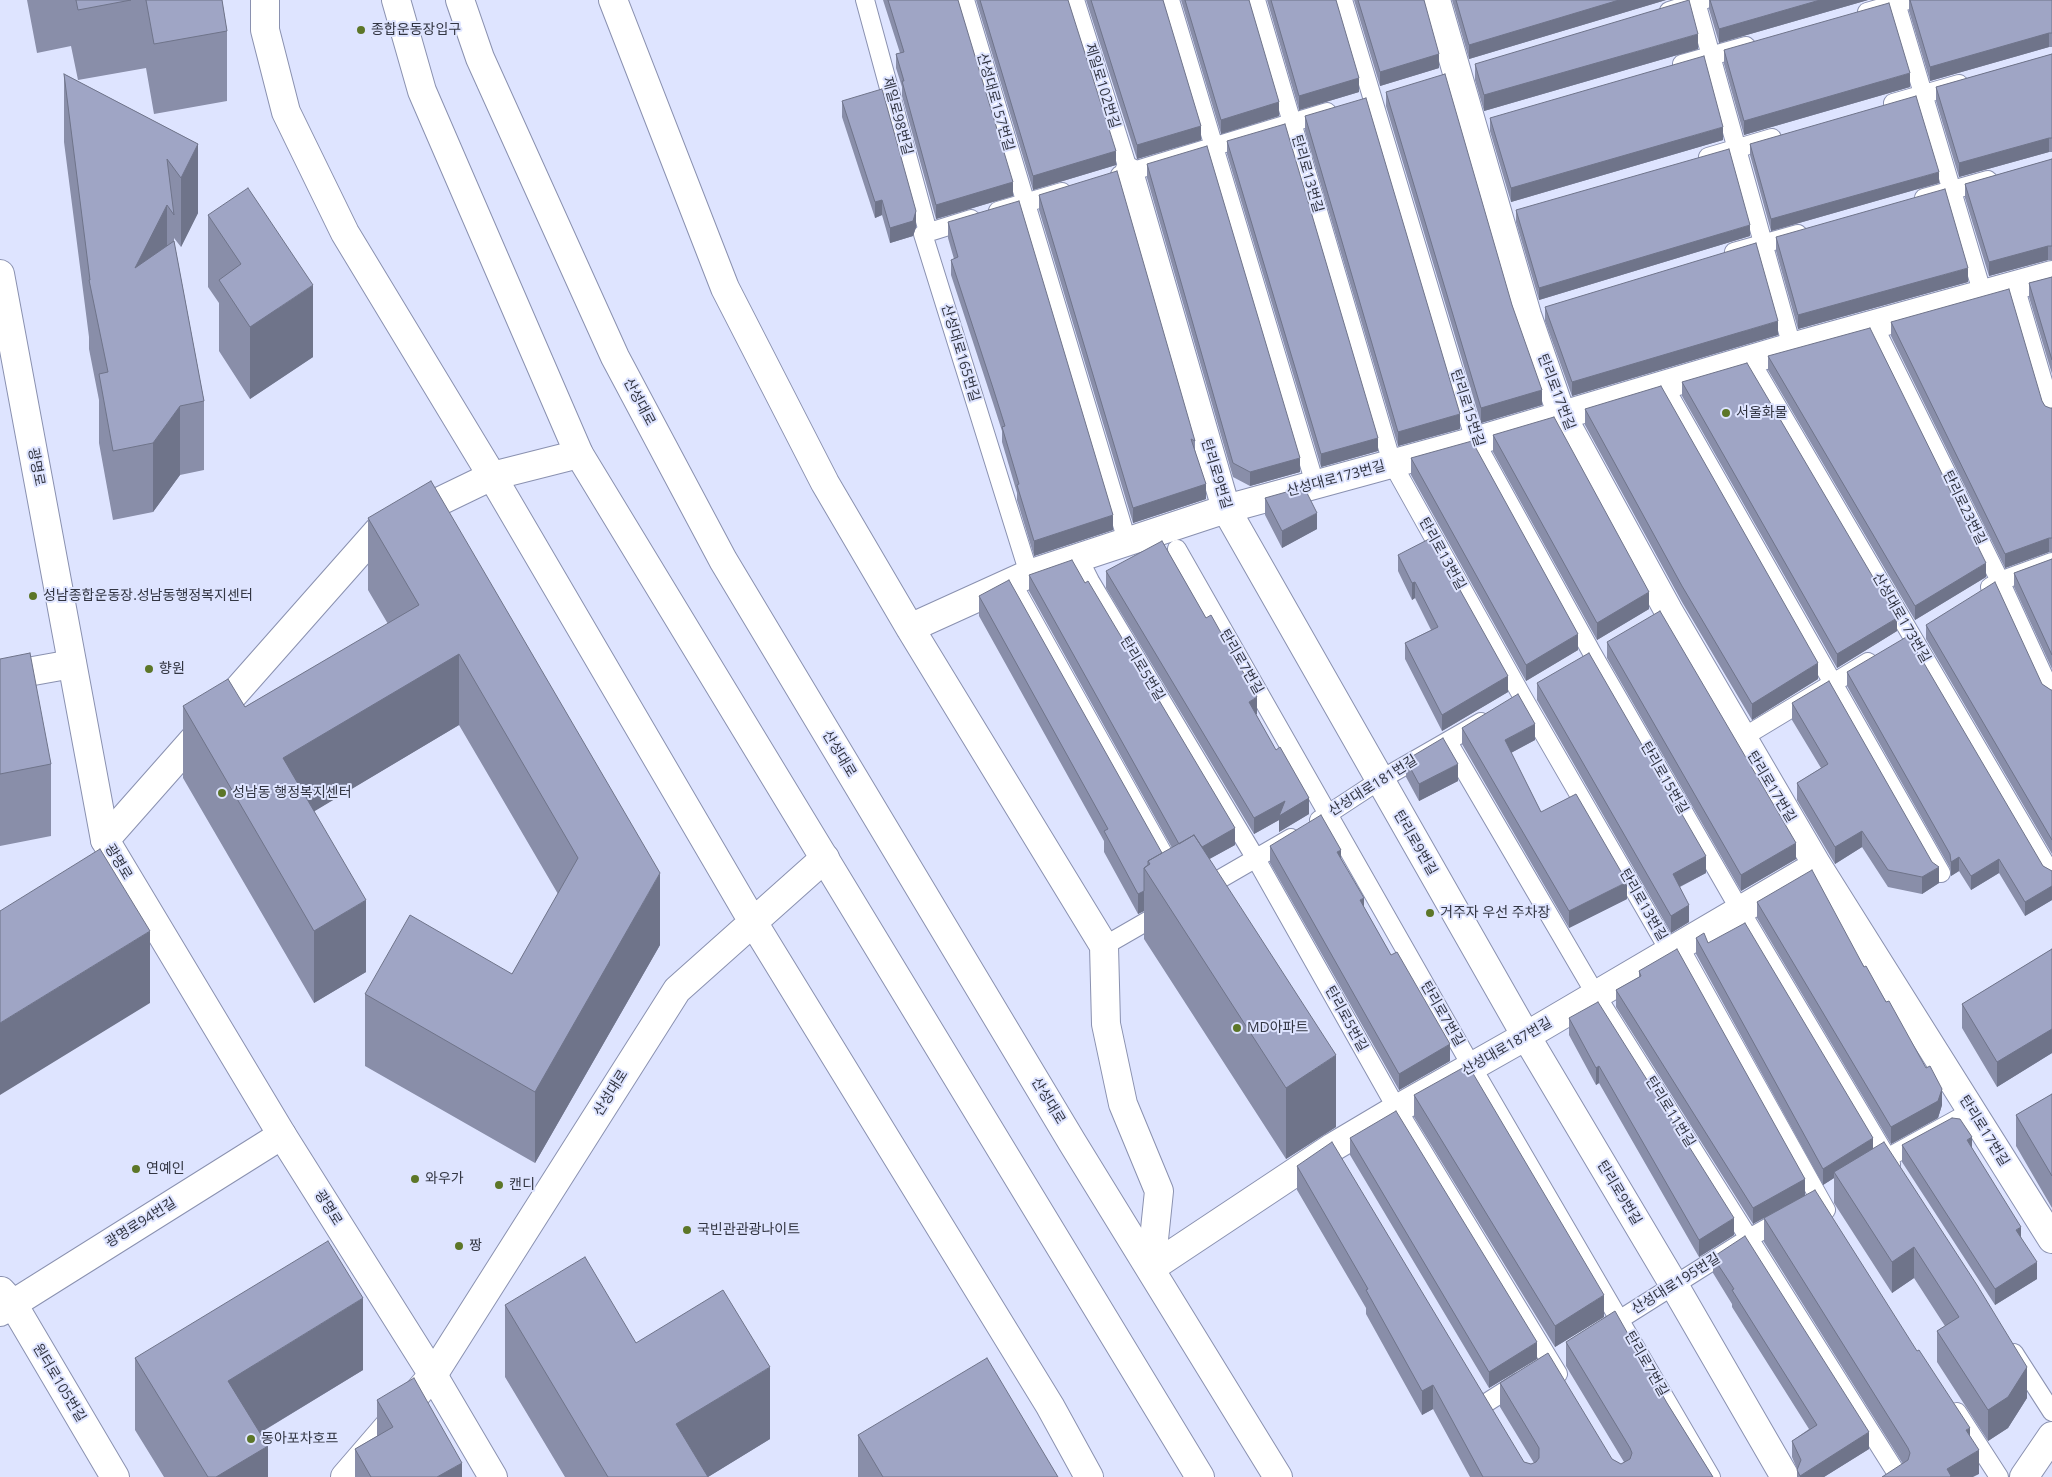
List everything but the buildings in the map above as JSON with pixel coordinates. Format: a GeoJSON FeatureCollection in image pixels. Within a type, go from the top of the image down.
{"type":"FeatureCollection","features":[{"type":"Feature","properties":{"kind":"street"},"geometry":{"type":"LineString","coordinates":[[265,0],[265,30],[286,112],[345,233],[492,476],[753,922],[1050,1406],[1089,1477]]}},
{"type":"Feature","properties":{"kind":"street"},"geometry":{"type":"LineString","coordinates":[[396,0],[422,91],[579,454],[1200,1477]]}},
{"type":"Feature","properties":{"kind":"street","name":"산성대로"},"geometry":{"type":"LineString","coordinates":[[460,0],[480,58],[615,357],[723,560],[1062,1125],[1278,1477]]}},
{"type":"Feature","properties":{"kind":"street"},"geometry":{"type":"LineString","coordinates":[[613,0],[725,288],[825,482],[910,628],[1104,946],[1106,1024],[1121,1095],[1159,1191],[1151,1268]]}},
{"type":"Feature","properties":{"kind":"street","name":"탄리로17번길"},"geometry":{"type":"LineString","coordinates":[[1436,0],[1457,73],[1482,122],[1537,312],[1562,416],[1659,615],[1742,738],[1817,865],[2052,1239]]}},
{"type":"Feature","properties":{"kind":"street","name":"탄리로9번길"},"geometry":{"type":"LineString","coordinates":[[1129,172],[1226,509],[1526,1036],[1674,1285],[1785,1477]]}},
{"type":"Feature","properties":{"kind":"street","name":"광명로"},"geometry":{"type":"LineString","coordinates":[[0,274],[105,840],[282,1135],[433,1375],[493,1477]]}},
{"type":"Feature","properties":{"kind":"street","name":"산성대로173번길"},"geometry":{"type":"LineString","coordinates":[[910,628],[1020,578],[1078,556],[1226,509],[1475,441],[1792,347],[2052,275]]}},
{"type":"Feature","properties":{"kind":"street"},"geometry":{"type":"LineString","coordinates":[[105,840],[378,532],[492,476],[579,454]]}},
{"type":"Feature","properties":{"kind":"street"},"geometry":{"type":"LineString","coordinates":[[0,677],[72,664]]}},
{"type":"Feature","properties":{"kind":"street","name":"산성대로"},"geometry":{"type":"LineString","coordinates":[[433,1375],[677,990],[825,858]]}},
{"type":"Feature","properties":{"kind":"street","name":"산성대로187번길"},"geometry":{"type":"LineString","coordinates":[[1151,1268],[1338,1156],[1396,1109],[1526,1036],[1817,865]]}},
{"type":"Feature","properties":{"kind":"street","name":"광명로94번길"},"geometry":{"type":"LineString","coordinates":[[4,1302],[282,1135]]}},
{"type":"Feature","properties":{"kind":"street","name":"원터로105번길"},"geometry":{"type":"LineString","coordinates":[[4,1302],[115,1477]]}},
{"type":"Feature","properties":{"kind":"street"},"geometry":{"type":"LineString","coordinates":[[345,1477],[433,1375]]}},
{"type":"Feature","properties":{"kind":"street"},"geometry":{"type":"LineString","coordinates":[[2024,1477],[2052,1436]]}},
{"type":"Feature","properties":{"kind":"lane","name":"제일로98번길"},"geometry":{"type":"LineString","coordinates":[[866,0],[928,232]]}},
{"type":"Feature","properties":{"kind":"lane","name":"산성대로157번길"},"geometry":{"type":"LineString","coordinates":[[965,0],[1025,203]]}},
{"type":"Feature","properties":{"kind":"lane","name":"제일로102번길"},"geometry":{"type":"LineString","coordinates":[[1076,0],[1129,172]]}},
{"type":"Feature","properties":{"kind":"lane"},"geometry":{"type":"LineString","coordinates":[[1170,0],[1315,484]]}},
{"type":"Feature","properties":{"kind":"lane"},"geometry":{"type":"LineString","coordinates":[[1256,0],[1292,123]]}},
{"type":"Feature","properties":{"kind":"lane"},"geometry":{"type":"LineString","coordinates":[[1342,0],[1372,99]]}},
{"type":"Feature","properties":{"kind":"lane"},"geometry":{"type":"LineString","coordinates":[[1654,15],[1690,2],[1711,56],[1792,347]]}},
{"type":"Feature","properties":{"kind":"lane"},"geometry":{"type":"LineString","coordinates":[[1850,16],[1902,2],[1923,94],[1982,295]]}},
{"type":"Feature","properties":{"kind":"lane"},"geometry":{"type":"LineString","coordinates":[[1663,70],[1766,40]]}},
{"type":"Feature","properties":{"kind":"lane"},"geometry":{"type":"LineString","coordinates":[[1876,108],[1978,78]]}},
{"type":"Feature","properties":{"kind":"lane"},"geometry":{"type":"LineString","coordinates":[[1100,181],[1391,93]]}},
{"type":"Feature","properties":{"kind":"lane","name":"탄리로15번길"},"geometry":{"type":"LineString","coordinates":[[1372,99],[1475,441],[1592,653],[1740,910],[1903,1182]]}},
{"type":"Feature","properties":{"kind":"lane","name":"탄리로13번길"},"geometry":{"type":"LineString","coordinates":[[1292,123],[1392,463],[1522,696],[1674,949],[1819,1200],[1835,1224]]}},
{"type":"Feature","properties":{"kind":"lane"},"geometry":{"type":"LineString","coordinates":[[1689,162],[1792,132]]}},
{"type":"Feature","properties":{"kind":"lane"},"geometry":{"type":"LineString","coordinates":[[1904,204],[2006,175]]}},
{"type":"Feature","properties":{"kind":"lane"},"geometry":{"type":"LineString","coordinates":[[928,232],[1082,186]]}},
{"type":"Feature","properties":{"kind":"lane"},"geometry":{"type":"LineString","coordinates":[[1025,203],[1127,541]]}},
{"type":"Feature","properties":{"kind":"lane"},"geometry":{"type":"LineString","coordinates":[[1715,258],[1810,230]]}},
{"type":"Feature","properties":{"kind":"lane","name":"산성대로165번길"},"geometry":{"type":"LineString","coordinates":[[928,232],[923,234],[1020,578]]}},
{"type":"Feature","properties":{"kind":"lane"},"geometry":{"type":"LineString","coordinates":[[2015,286],[2052,412]]}},
{"type":"Feature","properties":{"kind":"lane","name":"탄리로23번길"},"geometry":{"type":"LineString","coordinates":[[1873,324],[2000,581],[2052,694]]}},
{"type":"Feature","properties":{"kind":"lane","name":"산성대로173번길"},"geometry":{"type":"LineString","coordinates":[[1750,360],[2052,875]]}},
{"type":"Feature","properties":{"kind":"lane"},"geometry":{"type":"LineString","coordinates":[[1664,386],[1941,873]]}},
{"type":"Feature","properties":{"kind":"lane","name":"탄리로7번길"},"geometry":{"type":"LineString","coordinates":[[1177,549],[1472,1067],[1710,1477]]}},
{"type":"Feature","properties":{"kind":"lane","name":"탄리로5번길"},"geometry":{"type":"LineString","coordinates":[[1078,556],[1090,581],[1256,859],[1396,1109],[1566,1387]]}},
{"type":"Feature","properties":{"kind":"lane"},"geometry":{"type":"LineString","coordinates":[[1976,596],[2000,581],[2052,562]]}},
{"type":"Feature","properties":{"kind":"lane"},"geometry":{"type":"LineString","coordinates":[[1020,578],[1184,900]]}},
{"type":"Feature","properties":{"kind":"lane"},"geometry":{"type":"LineString","coordinates":[[1896,645],[1928,626]]}},
{"type":"Feature","properties":{"kind":"lane"},"geometry":{"type":"LineString","coordinates":[[1577,663],[1609,644]]}},
{"type":"Feature","properties":{"kind":"lane"},"geometry":{"type":"LineString","coordinates":[[1742,738],[1880,654]]}},
{"type":"Feature","properties":{"kind":"lane","name":"산성대로181번길"},"geometry":{"type":"LineString","coordinates":[[1104,946],[1256,859],[1328,815],[1380,780],[1448,742],[1538,687]]}},
{"type":"Feature","properties":{"kind":"lane","name":"탄리로11번길"},"geometry":{"type":"LineString","coordinates":[[1448,742],[1596,995],[1899,1477]]}},
{"type":"Feature","properties":{"kind":"lane"},"geometry":{"type":"LineString","coordinates":[[1861,1173],[1972,1111]]}},
{"type":"Feature","properties":{"kind":"lane","name":"산성대로195번길"},"geometry":{"type":"LineString","coordinates":[[1597,1334],[1749,1238],[1836,1189]]}},
{"type":"Feature","properties":{"kind":"lane"},"geometry":{"type":"LineString","coordinates":[[2004,1338],[2052,1412]]}},
{"type":"Feature","properties":{"kind":"lane"},"geometry":{"type":"LineString","coordinates":[[1486,1403],[1566,1353]]}},
{"type":"Feature","properties":{"kind":"lane"},"geometry":{"type":"LineString","coordinates":[[1476,1386],[1496,1419]]}},
{"type":"Feature","properties":{"kind":"lane"},"geometry":{"type":"LineString","coordinates":[[1946,1395],[1999,1477]]}},
{"type":"Feature","properties":{"kind":"place","name":"종합운동장입구"},"geometry":{"type":"Point","coordinates":[361,30]}},
{"type":"Feature","properties":{"kind":"place","name":"서울화물"},"geometry":{"type":"Point","coordinates":[1726,413]}},
{"type":"Feature","properties":{"kind":"place","name":"성남종합운동장.성남동행정복지센터"},"geometry":{"type":"Point","coordinates":[33,596]}},
{"type":"Feature","properties":{"kind":"place","name":"향원"},"geometry":{"type":"Point","coordinates":[149,669]}},
{"type":"Feature","properties":{"kind":"place","name":"성남동 행정복지센터"},"geometry":{"type":"Point","coordinates":[222,793]}},
{"type":"Feature","properties":{"kind":"place","name":"거주자 우선 주차장"},"geometry":{"type":"Point","coordinates":[1430,913]}},
{"type":"Feature","properties":{"kind":"place","name":"MD아파트"},"geometry":{"type":"Point","coordinates":[1237,1028]}},
{"type":"Feature","properties":{"kind":"place","name":"연예인"},"geometry":{"type":"Point","coordinates":[136,1169]}},
{"type":"Feature","properties":{"kind":"place","name":"와우가"},"geometry":{"type":"Point","coordinates":[415,1179]}},
{"type":"Feature","properties":{"kind":"place","name":"캔디"},"geometry":{"type":"Point","coordinates":[499,1185]}},
{"type":"Feature","properties":{"kind":"place","name":"국빈관관광나이트"},"geometry":{"type":"Point","coordinates":[687,1230]}},
{"type":"Feature","properties":{"kind":"place","name":"짱"},"geometry":{"type":"Point","coordinates":[459,1246]}},
{"type":"Feature","properties":{"kind":"place","name":"동아포차호프"},"geometry":{"type":"Point","coordinates":[251,1439]}}]}
